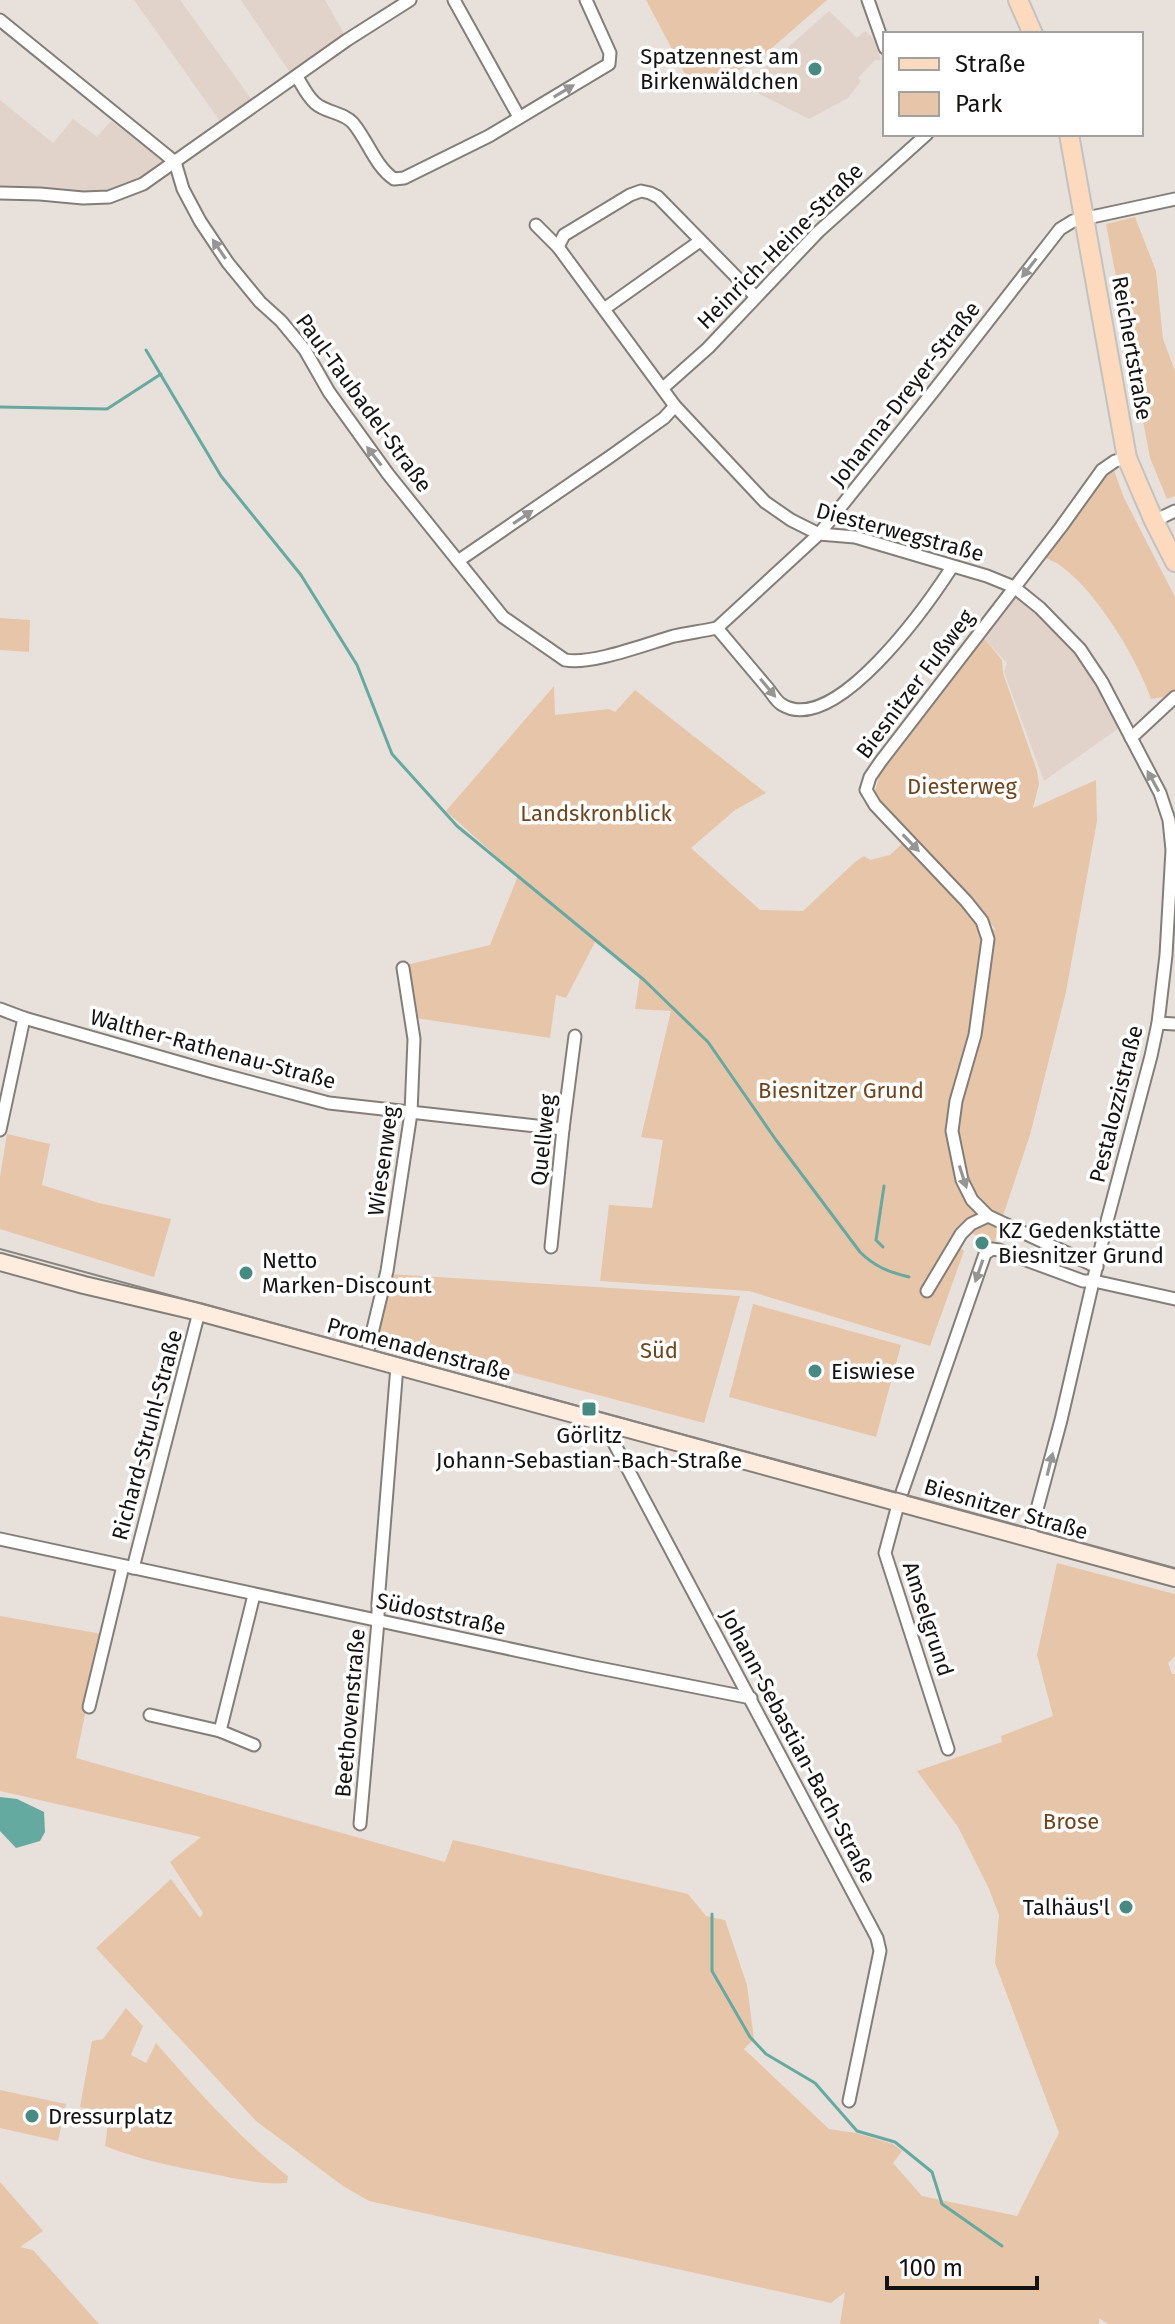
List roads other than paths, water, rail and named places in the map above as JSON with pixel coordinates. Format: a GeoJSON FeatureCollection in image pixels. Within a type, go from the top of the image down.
{"type":"FeatureCollection","features":[{"type":"Feature","properties":{"kind":"main road"},"geometry":{"type":"LineString","coordinates":[[1018,0],[1032,32]]}},
{"type":"Feature","properties":{"kind":"main road","name":"Reichertstraße"},"geometry":{"type":"LineString","coordinates":[[1069,136],[1127,458],[1175,562]]}},
{"type":"Feature","properties":{"kind":"main road","name":"Promenadenstraße"},"geometry":{"type":"LineString","coordinates":[[0,1262],[199,1312],[826,1482]]}},
{"type":"Feature","properties":{"kind":"main road","name":"Biesnitzer Straße"},"geometry":{"type":"LineString","coordinates":[[826,1482],[1175,1578]]}},
{"type":"Feature","properties":{"kind":"street"},"geometry":{"type":"LineString","coordinates":[[0,193],[109,197],[143,184],[347,40],[410,0]]}},
{"type":"Feature","properties":{"kind":"street"},"geometry":{"type":"LineString","coordinates":[[454,0],[519,117]]}},
{"type":"Feature","properties":{"kind":"street"},"geometry":{"type":"LineString","coordinates":[[297,77],[314,103],[352,122],[386,173],[394,179],[404,178],[489,136],[609,64],[610,53],[586,0]]}},
{"type":"Feature","properties":{"kind":"street"},"geometry":{"type":"LineString","coordinates":[[868,0],[883,42]]}},
{"type":"Feature","properties":{"kind":"street"},"geometry":{"type":"LineString","coordinates":[[0,20],[175,162]]}},
{"type":"Feature","properties":{"kind":"street","name":"Heinrich-Heine-Straße"},"geometry":{"type":"LineString","coordinates":[[663,388],[708,348],[818,232],[925,136]]}},
{"type":"Feature","properties":{"kind":"street","name":"Paul-Taubadel-Straße"},"geometry":{"type":"LineString","coordinates":[[175,162],[183,189],[228,263],[305,350],[364,443],[503,617],[565,660],[573,661],[589,660],[717,628]]}},
{"type":"Feature","properties":{"kind":"street"},"geometry":{"type":"LineString","coordinates":[[558,247],[564,235],[609,207],[641,191],[650,193],[658,197],[755,296]]}},
{"type":"Feature","properties":{"kind":"street"},"geometry":{"type":"LineString","coordinates":[[1085,218],[1175,199]]}},
{"type":"Feature","properties":{"kind":"street","name":"Johanna-Dreyer-Straße"},"geometry":{"type":"LineString","coordinates":[[717,628],[819,534],[1060,229],[1067,223],[1085,218]]}},
{"type":"Feature","properties":{"kind":"street","name":"Diesterwegstraße"},"geometry":{"type":"LineString","coordinates":[[536,225],[558,247],[675,406],[765,502],[819,534],[855,537],[1014,587],[1040,608],[1080,649],[1102,682],[1131,738]]}},
{"type":"Feature","properties":{"kind":"street"},"geometry":{"type":"LineString","coordinates":[[604,309],[700,241]]}},
{"type":"Feature","properties":{"kind":"street"},"geometry":{"type":"LineString","coordinates":[[458,561],[611,456],[664,418],[675,406]]}},
{"type":"Feature","properties":{"kind":"street","name":"Biesnitzer Fußweg"},"geometry":{"type":"LineString","coordinates":[[988,1216],[972,1200],[962,1180],[952,1131],[956,1101],[975,1035],[988,939],[982,921],[966,901],[875,805],[866,790],[867,782],[1102,470],[1115,461],[1127,458]]}},
{"type":"Feature","properties":{"kind":"street"},"geometry":{"type":"LineString","coordinates":[[1154,521],[1175,511]]}},
{"type":"Feature","properties":{"kind":"street"},"geometry":{"type":"LineString","coordinates":[[717,628],[781,704],[799,709],[816,709],[838,696],[897,643],[952,567]]}},
{"type":"Feature","properties":{"kind":"street"},"geometry":{"type":"LineString","coordinates":[[1131,738],[1175,697]]}},
{"type":"Feature","properties":{"kind":"street","name":"Pestalozzistraße"},"geometry":{"type":"LineString","coordinates":[[1029,1539],[1158,1023],[1166,955],[1172,850],[1169,820],[1160,793],[1131,738]]}},
{"type":"Feature","properties":{"kind":"street","name":"Wiesenweg"},"geometry":{"type":"LineString","coordinates":[[366,1358],[387,1271],[411,1113],[414,1039],[403,968]]}},
{"type":"Feature","properties":{"kind":"street","name":"Walther-Rathenau-Straße"},"geometry":{"type":"LineString","coordinates":[[0,1009],[329,1103],[563,1129]]}},
{"type":"Feature","properties":{"kind":"street"},"geometry":{"type":"LineString","coordinates":[[0,1127],[24,1018]]}},
{"type":"Feature","properties":{"kind":"street"},"geometry":{"type":"LineString","coordinates":[[1158,1023],[1175,1024]]}},
{"type":"Feature","properties":{"kind":"street","name":"Quellweg"},"geometry":{"type":"LineString","coordinates":[[551,1247],[575,1036]]}},
{"type":"Feature","properties":{"kind":"street"},"geometry":{"type":"LineString","coordinates":[[927,1291],[961,1234],[971,1224],[988,1216],[1097,1267]]}},
{"type":"Feature","properties":{"kind":"street","name":"Amselgrund"},"geometry":{"type":"LineString","coordinates":[[948,1749],[885,1553],[899,1501],[988,1251],[999,1250],[1083,1281],[1094,1281]]}},
{"type":"Feature","properties":{"kind":"street"},"geometry":{"type":"LineString","coordinates":[[1094,1281],[1175,1299]]}},
{"type":"Feature","properties":{"kind":"street","name":"Richard-Struhl-Straße"},"geometry":{"type":"LineString","coordinates":[[128,1567],[199,1312]]}},
{"type":"Feature","properties":{"kind":"street","name":"Beethovenstraße"},"geometry":{"type":"LineString","coordinates":[[360,1824],[397,1366]]}},
{"type":"Feature","properties":{"kind":"street","name":"Johann-Sebastian-Bach-Straße"},"geometry":{"type":"LineString","coordinates":[[613,1425],[614,1443],[877,1938],[880,1951],[849,2101]]}},
{"type":"Feature","properties":{"kind":"street","name":"Südoststraße"},"geometry":{"type":"LineString","coordinates":[[0,1539],[751,1698]]}},
{"type":"Feature","properties":{"kind":"street"},"geometry":{"type":"LineString","coordinates":[[89,1707],[128,1567]]}},
{"type":"Feature","properties":{"kind":"street"},"geometry":{"type":"LineString","coordinates":[[220,1731],[254,1595]]}},
{"type":"Feature","properties":{"kind":"street"},"geometry":{"type":"LineString","coordinates":[[150,1715],[220,1731],[254,1745]]}},
{"type":"Feature","properties":{"kind":"water"},"geometry":{"type":"Polygon","coordinates":[[[0,1797],[17,1799],[44,1812],[45,1832],[40,1841],[16,1848],[0,1831],[0,1797]]]}},
{"type":"Feature","properties":{"kind":"waterway"},"geometry":{"type":"LineString","coordinates":[[146,350],[221,476],[301,575],[357,665],[392,754],[457,826],[644,980],[708,1042],[860,1252],[871,1262],[909,1277]]}},
{"type":"Feature","properties":{"kind":"waterway"},"geometry":{"type":"LineString","coordinates":[[0,407],[107,409],[161,374]]}},
{"type":"Feature","properties":{"kind":"waterway"},"geometry":{"type":"LineString","coordinates":[[883,1247],[876,1240],[884,1186]]}},
{"type":"Feature","properties":{"kind":"waterway"},"geometry":{"type":"LineString","coordinates":[[712,1914],[712,1971],[750,2037],[766,2054],[815,2083],[857,2131],[895,2142],[932,2172],[942,2204],[1002,2246]]}},
{"type":"Feature","properties":{"kind":"tram line"},"geometry":{"type":"LineString","coordinates":[[0,1249],[1175,1568]]}},
{"type":"Feature","properties":{"kind":"place","name":"Spatzennest am Birkenwäldchen"},"geometry":{"type":"Point","coordinates":[815,69]}},
{"type":"Feature","properties":{"kind":"place","name":"KZ Gedenkstätte Biesnitzer Grund"},"geometry":{"type":"Point","coordinates":[982,1243]}},
{"type":"Feature","properties":{"kind":"place","name":"Netto Marken-Discount"},"geometry":{"type":"Point","coordinates":[246,1273]}},
{"type":"Feature","properties":{"kind":"place","name":"Eiswiese"},"geometry":{"type":"Point","coordinates":[815,1371]}},
{"type":"Feature","properties":{"kind":"place","name":"Görlitz Johann-Sebastian-Bach-Straße"},"geometry":{"type":"Point","coordinates":[589,1409]}},
{"type":"Feature","properties":{"kind":"place","name":"Talhäus'l"},"geometry":{"type":"Point","coordinates":[1126,1907]}},
{"type":"Feature","properties":{"kind":"place","name":"Dressurplatz"},"geometry":{"type":"Point","coordinates":[32,2116]}},
{"type":"Feature","properties":{"kind":"park label","name":"Diesterweg"},"geometry":{"type":"Point","coordinates":[962,786]}},
{"type":"Feature","properties":{"kind":"park label","name":"Landskronblick"},"geometry":{"type":"Point","coordinates":[596,813]}},
{"type":"Feature","properties":{"kind":"park label","name":"Biesnitzer Grund"},"geometry":{"type":"Point","coordinates":[841,1090]}},
{"type":"Feature","properties":{"kind":"park label","name":"Süd"},"geometry":{"type":"Point","coordinates":[659,1350]}},
{"type":"Feature","properties":{"kind":"park label","name":"Brose"},"geometry":{"type":"Point","coordinates":[1071,1821]}}]}
